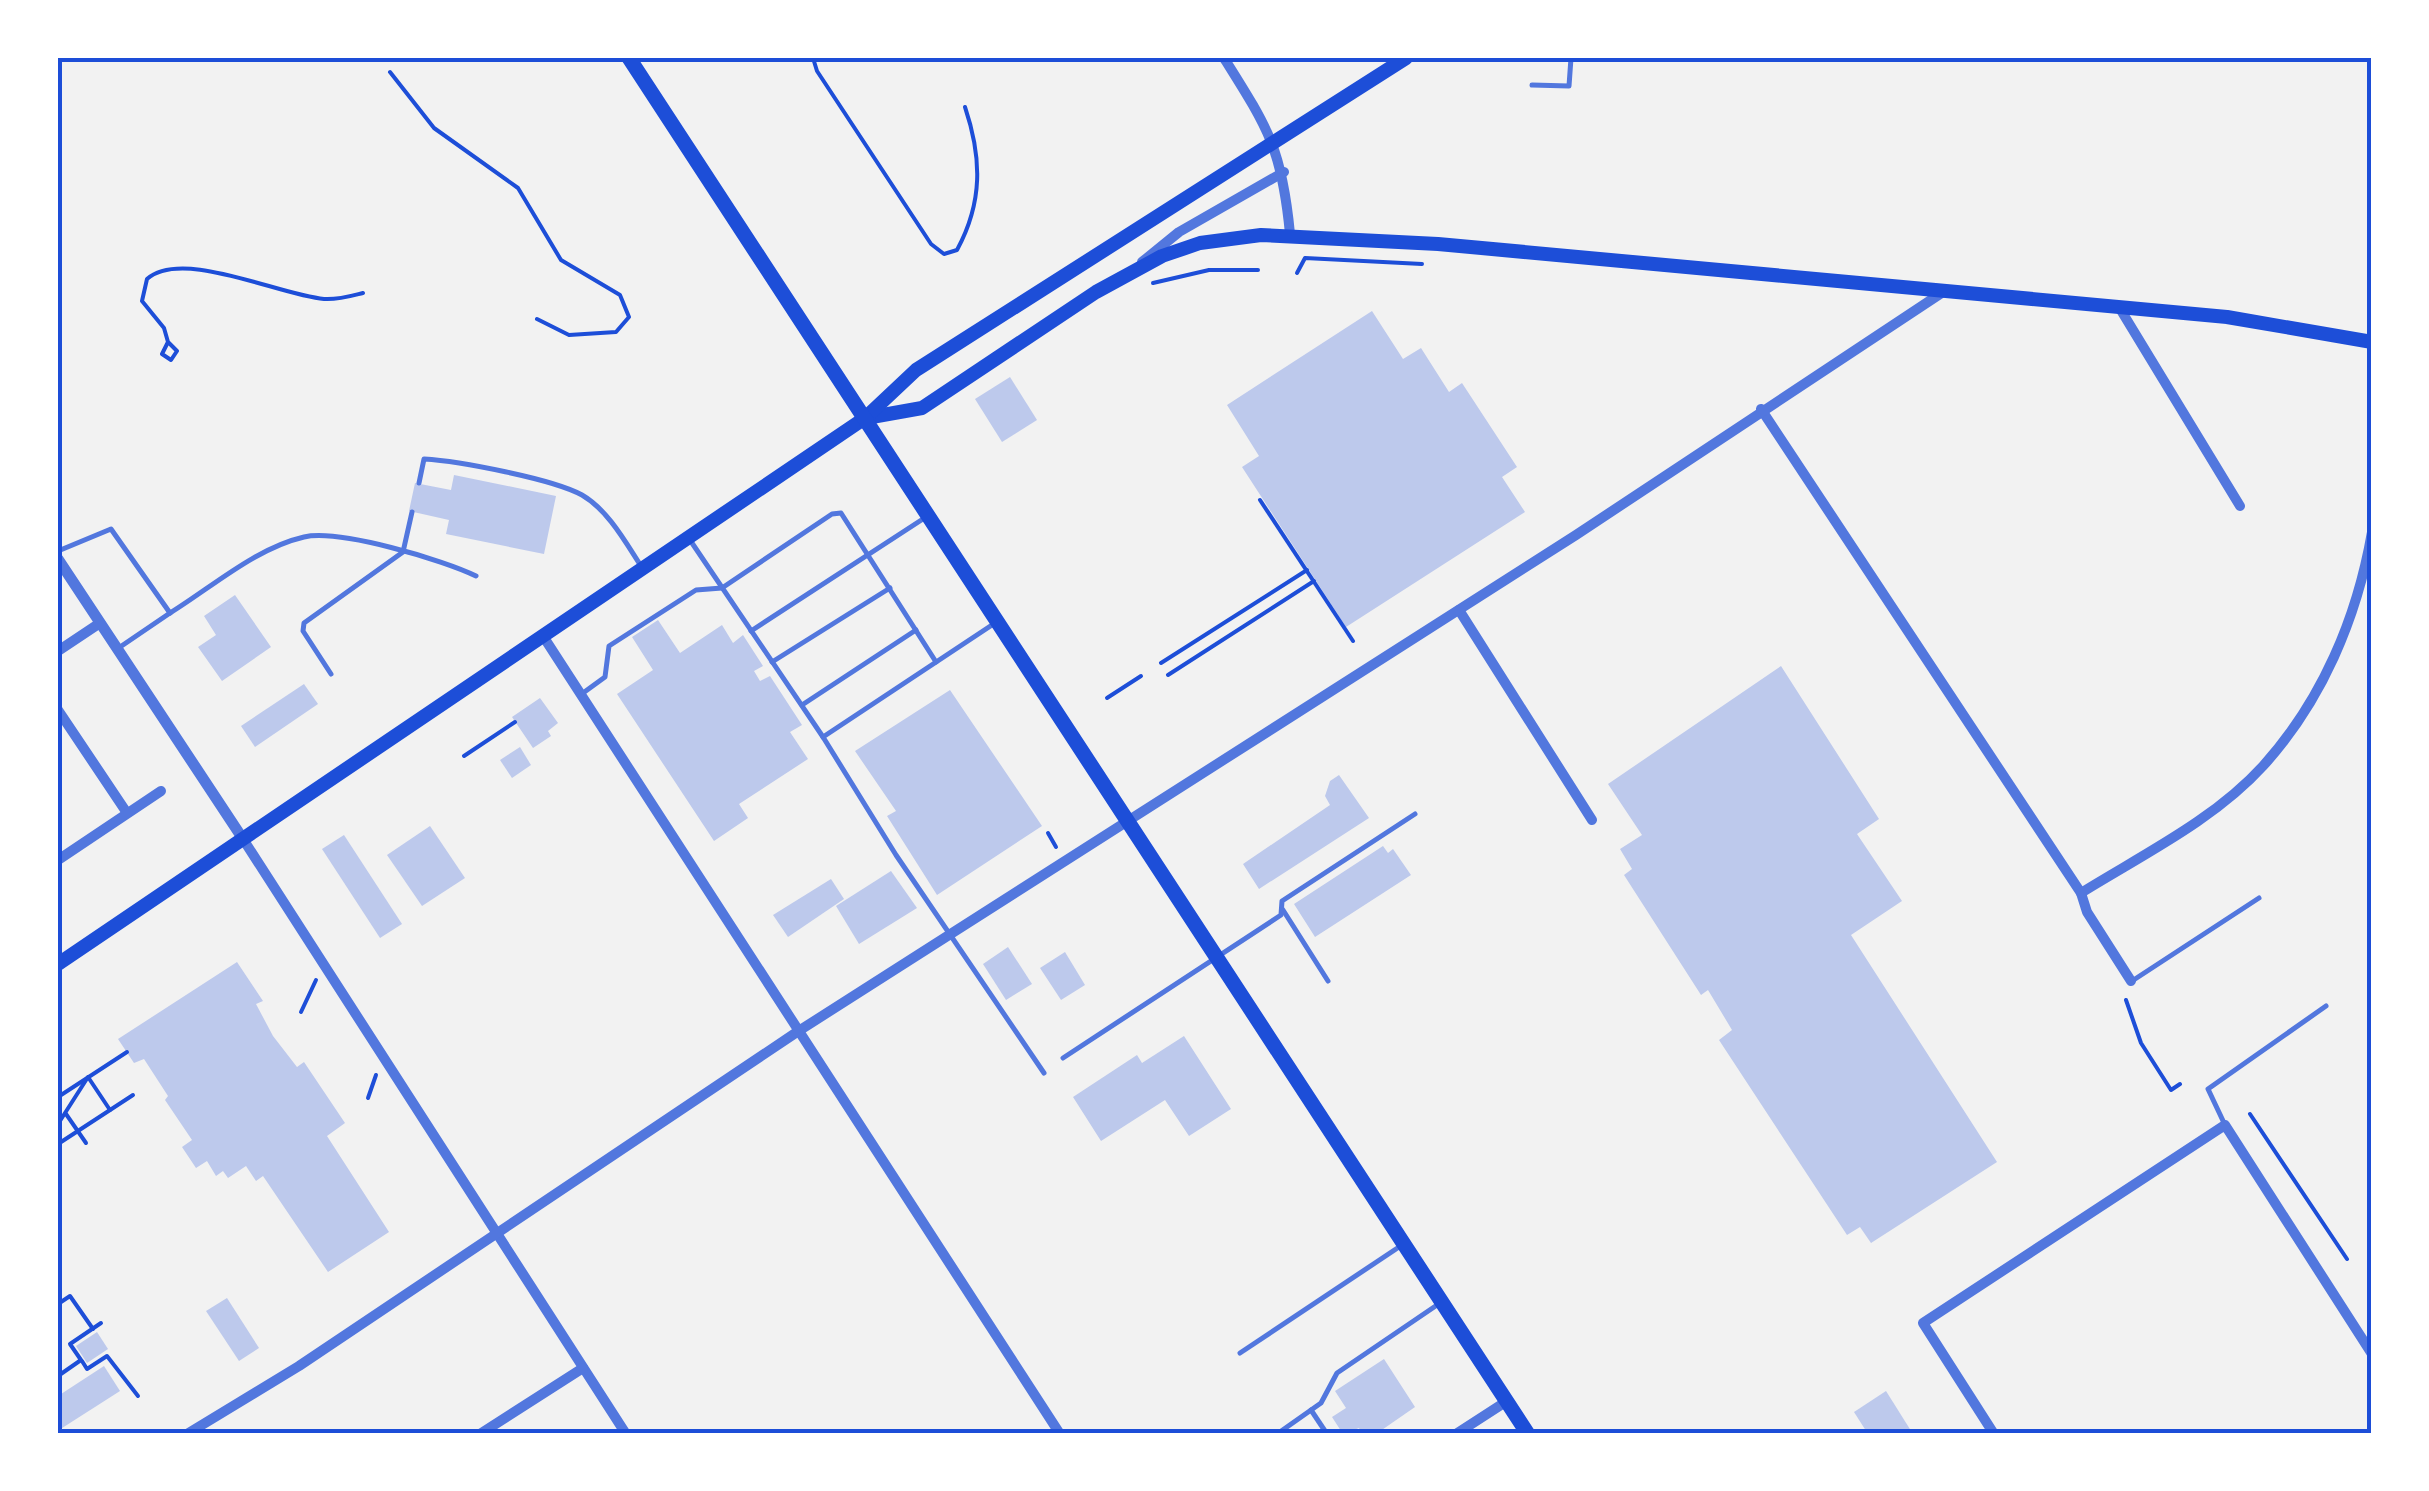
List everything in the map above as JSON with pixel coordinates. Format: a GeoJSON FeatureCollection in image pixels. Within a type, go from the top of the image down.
{"type":"FeatureCollection","features":[{"type":"Feature","properties":{"kind":"main road"},"geometry":{"type":"LineString","coordinates":[[629,58],[1528,1434]]}},
{"type":"Feature","properties":{"kind":"main road"},"geometry":{"type":"LineString","coordinates":[[58,964],[865,418],[916,370],[1406,58]]}},
{"type":"Feature","properties":{"kind":"main road"},"geometry":{"type":"LineString","coordinates":[[865,418],[922,408],[1126,274],[1200,243],[1290,234],[2262,321],[2372,342]]}},
{"type":"Feature","properties":{"kind":"street"},"geometry":{"type":"LineString","coordinates":[[1224,58],[1274,144],[1284,172],[1290,234]]}},
{"type":"Feature","properties":{"kind":"street"},"geometry":{"type":"LineString","coordinates":[[1126,274],[1179,232],[1284,172]]}},
{"type":"Feature","properties":{"kind":"street"},"geometry":{"type":"LineString","coordinates":[[187,1434],[299,1366],[797,1032],[1458,610],[1944,292]]}},
{"type":"Feature","properties":{"kind":"street"},"geometry":{"type":"LineString","coordinates":[[2120,307],[2240,506]]}},
{"type":"Feature","properties":{"kind":"street"},"geometry":{"type":"LineString","coordinates":[[1761,409],[2081,893],[2088,912],[2132,981]]}},
{"type":"Feature","properties":{"kind":"street"},"geometry":{"type":"LineString","coordinates":[[2081,893],[2202,818],[2263,766],[2308,704],[2343,642],[2365,571],[2372,532]]}},
{"type":"Feature","properties":{"kind":"street"},"geometry":{"type":"LineString","coordinates":[[58,559],[324,962],[626,1434]]}},
{"type":"Feature","properties":{"kind":"street"},"geometry":{"type":"LineString","coordinates":[[1458,610],[1592,820]]}},
{"type":"Feature","properties":{"kind":"street"},"geometry":{"type":"LineString","coordinates":[[58,650],[100,623]]}},
{"type":"Feature","properties":{"kind":"street"},"geometry":{"type":"LineString","coordinates":[[543,636],[1060,1434]]}},
{"type":"Feature","properties":{"kind":"street"},"geometry":{"type":"LineString","coordinates":[[58,710],[128,813]]}},
{"type":"Feature","properties":{"kind":"street"},"geometry":{"type":"LineString","coordinates":[[58,860],[161,791]]}},
{"type":"Feature","properties":{"kind":"street"},"geometry":{"type":"LineString","coordinates":[[1994,1434],[1923,1323],[2225,1125],[2372,1354]]}},
{"type":"Feature","properties":{"kind":"street"},"geometry":{"type":"LineString","coordinates":[[480,1434],[582,1368]]}},
{"type":"Feature","properties":{"kind":"street"},"geometry":{"type":"LineString","coordinates":[[1456,1434],[1507,1400]]}},
{"type":"Feature","properties":{"kind":"lane"},"geometry":{"type":"LineString","coordinates":[[1532,85],[1569,86],[1571,58]]}},
{"type":"Feature","properties":{"kind":"lane"},"geometry":{"type":"LineString","coordinates":[[419,482],[424,459],[561,487],[585,496],[618,530],[641,566]]}},
{"type":"Feature","properties":{"kind":"lane"},"geometry":{"type":"LineString","coordinates":[[331,674],[302,630],[304,622],[404,552],[412,512]]}},
{"type":"Feature","properties":{"kind":"lane"},"geometry":{"type":"LineString","coordinates":[[580,695],[605,677],[609,646],[696,590],[722,588],[832,514],[840,513],[936,662]]}},
{"type":"Feature","properties":{"kind":"lane"},"geometry":{"type":"LineString","coordinates":[[751,631],[928,515]]}},
{"type":"Feature","properties":{"kind":"lane"},"geometry":{"type":"LineString","coordinates":[[58,551],[111,529],[170,613]]}},
{"type":"Feature","properties":{"kind":"lane"},"geometry":{"type":"LineString","coordinates":[[117,649],[268,550],[308,536],[449,562],[476,576]]}},
{"type":"Feature","properties":{"kind":"lane"},"geometry":{"type":"LineString","coordinates":[[688,536],[1044,1073]]}},
{"type":"Feature","properties":{"kind":"lane"},"geometry":{"type":"LineString","coordinates":[[772,662],[890,588]]}},
{"type":"Feature","properties":{"kind":"lane"},"geometry":{"type":"LineString","coordinates":[[824,737],[998,622]]}},
{"type":"Feature","properties":{"kind":"lane"},"geometry":{"type":"LineString","coordinates":[[802,705],[916,630]]}},
{"type":"Feature","properties":{"kind":"lane"},"geometry":{"type":"LineString","coordinates":[[1063,1058],[1280,916],[1282,901],[1415,814]]}},
{"type":"Feature","properties":{"kind":"lane"},"geometry":{"type":"LineString","coordinates":[[2132,981],[2260,898]]}},
{"type":"Feature","properties":{"kind":"lane"},"geometry":{"type":"LineString","coordinates":[[1281,908],[1328,981]]}},
{"type":"Feature","properties":{"kind":"lane"},"geometry":{"type":"LineString","coordinates":[[2225,1125],[2208,1089],[2326,1006]]}},
{"type":"Feature","properties":{"kind":"lane"},"geometry":{"type":"LineString","coordinates":[[1240,1354],[1404,1244]]}},
{"type":"Feature","properties":{"kind":"lane"},"geometry":{"type":"LineString","coordinates":[[1277,1434],[1321,1403],[1338,1372],[1442,1302]]}},
{"type":"Feature","properties":{"kind":"lane"},"geometry":{"type":"LineString","coordinates":[[1311,1410],[1326,1434]]}},
{"type":"Feature","properties":{"kind":"path"},"geometry":{"type":"LineString","coordinates":[[813,58],[930,244],[944,254],[958,250],[972,223],[977,198],[980,158],[964,108]]}},
{"type":"Feature","properties":{"kind":"path"},"geometry":{"type":"LineString","coordinates":[[390,72],[434,128],[518,188],[561,260],[620,295],[629,317],[616,332],[569,335],[536,319]]}},
{"type":"Feature","properties":{"kind":"path"},"geometry":{"type":"LineString","coordinates":[[1297,272],[1305,258],[1422,264]]}},
{"type":"Feature","properties":{"kind":"path"},"geometry":{"type":"LineString","coordinates":[[168,342],[164,328],[142,302],[147,279],[171,267],[326,299],[364,293]]}},
{"type":"Feature","properties":{"kind":"path"},"geometry":{"type":"LineString","coordinates":[[1146,286],[1191,273],[1258,270]]}},
{"type":"Feature","properties":{"kind":"path"},"geometry":{"type":"LineString","coordinates":[[1260,500],[1353,641]]}},
{"type":"Feature","properties":{"kind":"path"},"geometry":{"type":"LineString","coordinates":[[1307,570],[1164,662],[1171,673],[1314,581]]}},
{"type":"Feature","properties":{"kind":"path"},"geometry":{"type":"LineString","coordinates":[[1248,608],[1255,619]]}},
{"type":"Feature","properties":{"kind":"path"},"geometry":{"type":"LineString","coordinates":[[1220,626],[1227,637]]}},
{"type":"Feature","properties":{"kind":"path"},"geometry":{"type":"LineString","coordinates":[[1203,636],[1210,648]]}},
{"type":"Feature","properties":{"kind":"path"},"geometry":{"type":"LineString","coordinates":[[1187,647],[1194,658]]}},
{"type":"Feature","properties":{"kind":"path"},"geometry":{"type":"LineString","coordinates":[[1107,698],[1141,676]]}},
{"type":"Feature","properties":{"kind":"path"},"geometry":{"type":"LineString","coordinates":[[464,756],[515,722]]}},
{"type":"Feature","properties":{"kind":"path"},"geometry":{"type":"LineString","coordinates":[[301,1012],[324,962]]}},
{"type":"Feature","properties":{"kind":"path"},"geometry":{"type":"LineString","coordinates":[[2126,1000],[2142,1044],[2170,1090],[2180,1084]]}},
{"type":"Feature","properties":{"kind":"path"},"geometry":{"type":"LineString","coordinates":[[58,1097],[126,1052]]}},
{"type":"Feature","properties":{"kind":"path"},"geometry":{"type":"LineString","coordinates":[[88,1077],[110,1110]]}},
{"type":"Feature","properties":{"kind":"path"},"geometry":{"type":"LineString","coordinates":[[58,1124],[88,1077]]}},
{"type":"Feature","properties":{"kind":"path"},"geometry":{"type":"LineString","coordinates":[[58,1144],[133,1095]]}},
{"type":"Feature","properties":{"kind":"path"},"geometry":{"type":"LineString","coordinates":[[65,1112],[86,1143]]}},
{"type":"Feature","properties":{"kind":"path"},"geometry":{"type":"LineString","coordinates":[[2250,1114],[2347,1259]]}},
{"type":"Feature","properties":{"kind":"path"},"geometry":{"type":"LineString","coordinates":[[58,1304],[70,1296],[93,1329]]}},
{"type":"Feature","properties":{"kind":"path"},"geometry":{"type":"LineString","coordinates":[[102,1324],[70,1344],[87,1369],[107,1356],[138,1396]]}},
{"type":"Feature","properties":{"kind":"path"},"geometry":{"type":"LineString","coordinates":[[58,1376],[81,1360]]}},
{"type":"Feature","properties":{"kind":"building"},"geometry":{"type":"Polygon","coordinates":[[[1372,311],[1403,359],[1421,348],[1449,392],[1462,383],[1517,467],[1502,477],[1525,512],[1346,627],[1242,467],[1259,456],[1227,405],[1372,311]]]}},
{"type":"Feature","properties":{"kind":"building"},"geometry":{"type":"Polygon","coordinates":[[[1010,377],[1037,420],[1002,442],[975,399],[1010,377]]]}},
{"type":"Feature","properties":{"kind":"building"},"geometry":{"type":"Polygon","coordinates":[[[454,475],[556,496],[544,554],[446,534],[449,520],[409,511],[415,483],[451,490],[454,475]]]}},
{"type":"Feature","properties":{"kind":"building"},"geometry":{"type":"Polygon","coordinates":[[[235,595],[271,647],[222,681],[198,647],[216,635],[204,616],[235,595]]]}},
{"type":"Feature","properties":{"kind":"building"},"geometry":{"type":"Polygon","coordinates":[[[658,620],[680,653],[722,625],[733,643],[743,635],[763,666],[754,671],[760,681],[770,676],[802,725],[790,732],[808,759],[739,804],[748,818],[714,841],[617,694],[653,670],[632,637],[658,620]]]}},
{"type":"Feature","properties":{"kind":"building"},"geometry":{"type":"Polygon","coordinates":[[[1781,666],[1879,819],[1857,834],[1902,901],[1851,935],[1997,1162],[1871,1243],[1860,1227],[1847,1235],[1719,1040],[1732,1030],[1708,990],[1701,995],[1624,875],[1632,869],[1620,849],[1642,835],[1608,784],[1781,666]]]}},
{"type":"Feature","properties":{"kind":"building"},"geometry":{"type":"Polygon","coordinates":[[[304,684],[318,704],[255,747],[241,726],[304,684]]]}},
{"type":"Feature","properties":{"kind":"building"},"geometry":{"type":"Polygon","coordinates":[[[950,690],[1042,826],[937,895],[887,816],[896,811],[855,751],[950,690]]]}},
{"type":"Feature","properties":{"kind":"building"},"geometry":{"type":"Polygon","coordinates":[[[540,698],[558,723],[548,731],[551,736],[533,748],[512,717],[540,698]]]}},
{"type":"Feature","properties":{"kind":"building"},"geometry":{"type":"Polygon","coordinates":[[[520,747],[531,765],[512,778],[500,760],[520,747]]]}},
{"type":"Feature","properties":{"kind":"building"},"geometry":{"type":"Polygon","coordinates":[[[1339,775],[1369,818],[1259,889],[1243,864],[1330,805],[1325,796],[1330,781],[1339,775]]]}},
{"type":"Feature","properties":{"kind":"building"},"geometry":{"type":"Polygon","coordinates":[[[430,826],[465,878],[422,906],[387,855],[430,826]]]}},
{"type":"Feature","properties":{"kind":"building"},"geometry":{"type":"Polygon","coordinates":[[[344,835],[402,924],[380,938],[322,849],[344,835]]]}},
{"type":"Feature","properties":{"kind":"building"},"geometry":{"type":"Polygon","coordinates":[[[1383,846],[1388,853],[1393,849],[1411,875],[1315,937],[1294,904],[1383,846]]]}},
{"type":"Feature","properties":{"kind":"building"},"geometry":{"type":"Polygon","coordinates":[[[891,871],[917,908],[859,944],[836,906],[891,871]]]}},
{"type":"Feature","properties":{"kind":"building"},"geometry":{"type":"Polygon","coordinates":[[[831,879],[844,899],[788,937],[773,915],[831,879]]]}},
{"type":"Feature","properties":{"kind":"building"},"geometry":{"type":"Polygon","coordinates":[[[1008,947],[1032,984],[1006,1000],[983,964],[1008,947]]]}},
{"type":"Feature","properties":{"kind":"building"},"geometry":{"type":"Polygon","coordinates":[[[1065,952],[1085,985],[1061,1000],[1040,968],[1065,952]]]}},
{"type":"Feature","properties":{"kind":"building"},"geometry":{"type":"Polygon","coordinates":[[[237,962],[263,1001],[256,1004],[273,1036],[297,1067],[304,1062],[345,1123],[327,1136],[389,1232],[328,1272],[263,1176],[256,1181],[246,1166],[228,1178],[223,1171],[216,1176],[207,1161],[196,1168],[182,1147],[192,1140],[165,1100],[168,1096],[144,1059],[134,1063],[118,1039],[237,962]]]}},
{"type":"Feature","properties":{"kind":"building"},"geometry":{"type":"Polygon","coordinates":[[[1184,1036],[1231,1109],[1189,1136],[1165,1100],[1101,1141],[1073,1097],[1137,1055],[1142,1063],[1184,1036]]]}},
{"type":"Feature","properties":{"kind":"building"},"geometry":{"type":"Polygon","coordinates":[[[227,1298],[259,1348],[239,1361],[206,1311],[227,1298]]]}},
{"type":"Feature","properties":{"kind":"building"},"geometry":{"type":"Polygon","coordinates":[[[97,1332],[108,1349],[87,1363],[76,1346],[97,1332]]]}},
{"type":"Feature","properties":{"kind":"building"},"geometry":{"type":"Polygon","coordinates":[[[1384,1359],[1415,1407],[1376,1434],[1362,1434],[1359,1428],[1343,1434],[1332,1417],[1346,1408],[1335,1391],[1384,1359]]]}},
{"type":"Feature","properties":{"kind":"building"},"geometry":{"type":"Polygon","coordinates":[[[104,1366],[120,1391],[59,1430],[58,1396],[104,1366]]]}},
{"type":"Feature","properties":{"kind":"building"},"geometry":{"type":"Polygon","coordinates":[[[1886,1391],[1913,1434],[1868,1434],[1854,1412],[1886,1391]]]}}]}
